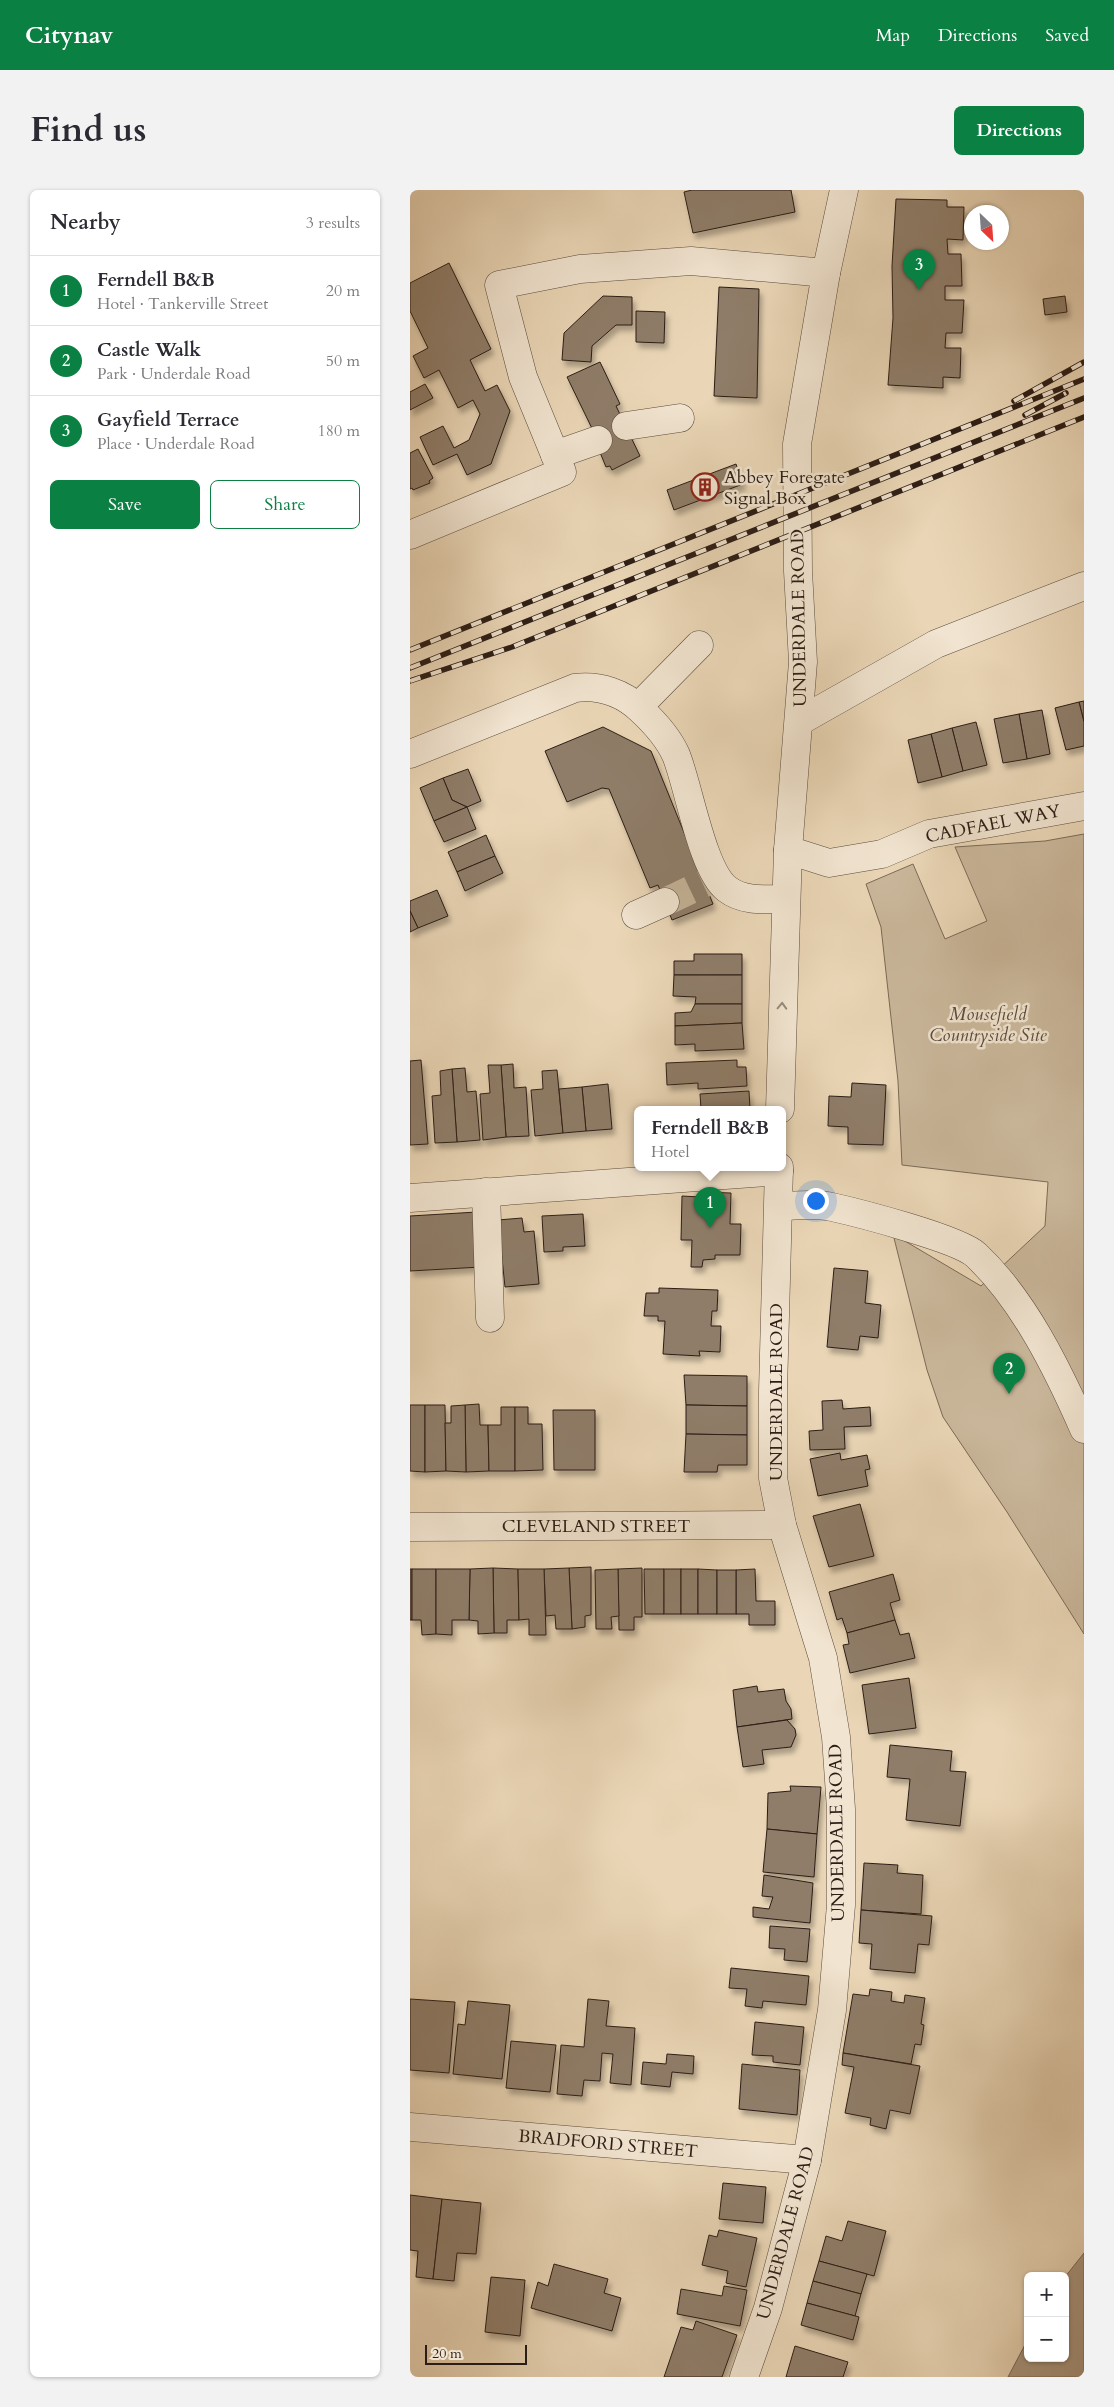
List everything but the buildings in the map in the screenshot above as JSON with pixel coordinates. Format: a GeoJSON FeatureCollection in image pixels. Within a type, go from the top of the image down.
{"type":"FeatureCollection","features":[{"type":"Feature","properties":{"kind":"street","name":"UNDERDALE ROAD"},"geometry":{"type":"LineString","coordinates":[[780,1106],[780,1054],[788,850],[800,720],[803,662],[798,571],[797,444],[826,273],[844,190]]}},
{"type":"Feature","properties":{"kind":"street"},"geometry":{"type":"LineString","coordinates":[[412,530],[562,472],[523,377],[499,285],[580,269],[690,261],[826,273]]}},
{"type":"Feature","properties":{"kind":"street"},"geometry":{"type":"LineString","coordinates":[[626,426],[680,418]]}},
{"type":"Feature","properties":{"kind":"street"},"geometry":{"type":"LineString","coordinates":[[555,454],[598,440]]}},
{"type":"Feature","properties":{"kind":"street"},"geometry":{"type":"LineString","coordinates":[[800,720],[936,644],[1084,586]]}},
{"type":"Feature","properties":{"kind":"street"},"geometry":{"type":"LineString","coordinates":[[638,706],[698,645]]}},
{"type":"Feature","properties":{"kind":"street"},"geometry":{"type":"LineString","coordinates":[[410,754],[575,688],[595,686],[609,690],[638,706],[661,730],[675,754],[707,855],[711,881],[728,891],[747,898],[786,899]]}},
{"type":"Feature","properties":{"kind":"street","name":"CADFAEL WAY"},"geometry":{"type":"LineString","coordinates":[[788,850],[828,863],[882,854],[929,834],[1084,806]]}},
{"type":"Feature","properties":{"kind":"street"},"geometry":{"type":"LineString","coordinates":[[636,915],[665,902]]}},
{"type":"Feature","properties":{"kind":"street"},"geometry":{"type":"LineString","coordinates":[[410,1198],[754,1171]]}},
{"type":"Feature","properties":{"kind":"street","name":"UNDERDALE ROAD"},"geometry":{"type":"LineString","coordinates":[[744,2377],[768,2308],[807,2160],[832,2010],[841,1905],[841,1810],[836,1737],[823,1658],[782,1525],[773,1478],[773,1391],[779,1171]]}},
{"type":"Feature","properties":{"kind":"street"},"geometry":{"type":"LineString","coordinates":[[486,1192],[490,1318]]}},
{"type":"Feature","properties":{"kind":"street"},"geometry":{"type":"LineString","coordinates":[[779,1206],[830,1206],[945,1239],[975,1254],[1011,1296],[1067,1392],[1084,1429]]}},
{"type":"Feature","properties":{"kind":"street","name":"CLEVELAND STREET"},"geometry":{"type":"LineString","coordinates":[[410,1527],[782,1525]]}},
{"type":"Feature","properties":{"kind":"street","name":"BRADFORD STREET"},"geometry":{"type":"LineString","coordinates":[[410,2127],[807,2160]]}},
{"type":"Feature","properties":{"kind":"green space","name":"Mousefield Countryside Site"},"geometry":{"type":"Polygon","coordinates":[[[1084,834],[1084,1634],[1007,1512],[943,1417],[927,1370],[893,1234],[981,1286],[1045,1226],[1048,1182],[902,1165],[898,1081],[881,927],[866,884],[913,864],[945,939],[987,921],[955,847],[1045,841],[1084,834]]]}},
{"type":"Feature","properties":{"kind":"shaded area"},"geometry":{"type":"Polygon","coordinates":[[[1084,2253],[1084,2377],[1008,2377],[1024,2347],[1024,2362],[1069,2362],[1069,2272],[1084,2253]]]}},
{"type":"Feature","properties":{"kind":"tunnel"},"geometry":{"type":"LineString","coordinates":[[665,902],[705,883]]}},
{"type":"Feature","properties":{"kind":"railway"},"geometry":{"type":"LineString","coordinates":[[1014,401],[1084,362]]}},
{"type":"Feature","properties":{"kind":"railway"},"geometry":{"type":"LineString","coordinates":[[410,650],[1084,379]]}},
{"type":"Feature","properties":{"kind":"railway"},"geometry":{"type":"LineString","coordinates":[[1025,415],[1066,393]]}},
{"type":"Feature","properties":{"kind":"railway"},"geometry":{"type":"LineString","coordinates":[[410,668],[1084,398]]}},
{"type":"Feature","properties":{"kind":"railway"},"geometry":{"type":"LineString","coordinates":[[410,681],[512,647],[1084,417]]}},
{"type":"Feature","properties":{"kind":"place","name":"Gayfield Terrace"},"geometry":{"type":"Point","coordinates":[919,290]}},
{"type":"Feature","properties":{"kind":"place","name":"Abbey Foregate Signal Box"},"geometry":{"type":"Point","coordinates":[705,487]}},
{"type":"Feature","properties":{"kind":"place","name":"Ferndell B&B"},"geometry":{"type":"Point","coordinates":[710,1228]}},
{"type":"Feature","properties":{"kind":"place","name":"Castle Walk"},"geometry":{"type":"Point","coordinates":[1009,1394]}}]}
